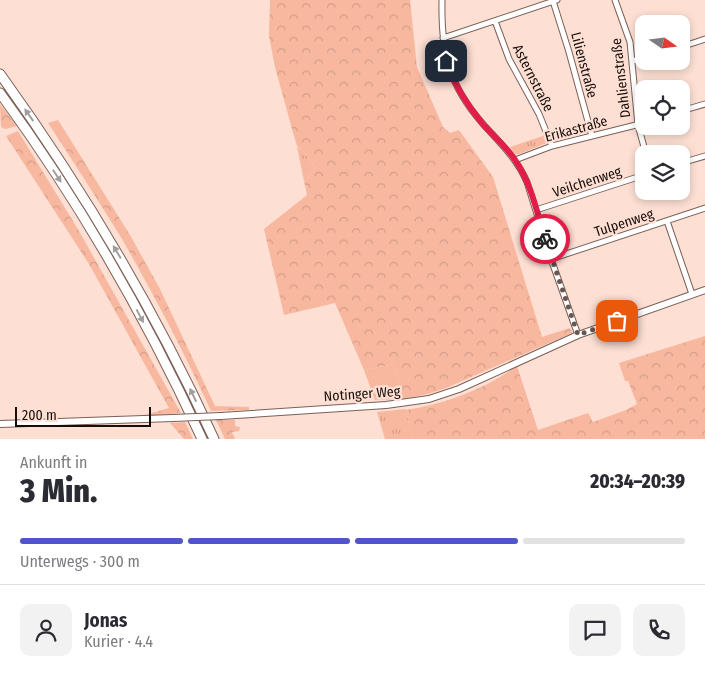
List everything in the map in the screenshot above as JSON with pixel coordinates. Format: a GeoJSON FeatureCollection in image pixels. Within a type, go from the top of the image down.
{"type":"FeatureCollection","features":[{"type":"Feature","properties":{"kind":"highway"},"geometry":{"type":"LineString","coordinates":[[0,74],[95,215],[126,267],[174,356],[214,439]]}},
{"type":"Feature","properties":{"kind":"highway"},"geometry":{"type":"LineString","coordinates":[[0,93],[54,170],[116,272],[164,361],[202,439]]}},
{"type":"Feature","properties":{"kind":"street"},"geometry":{"type":"LineString","coordinates":[[442,0],[446,61],[457,88],[482,124],[515,160],[527,182],[551,259],[578,335]]}},
{"type":"Feature","properties":{"kind":"street","name":"Dahlienstraße"},"geometry":{"type":"LineString","coordinates":[[615,0],[627,30],[635,82]]}},
{"type":"Feature","properties":{"kind":"street"},"geometry":{"type":"LineString","coordinates":[[443,38],[555,1]]}},
{"type":"Feature","properties":{"kind":"street","name":"Lilienstraße"},"geometry":{"type":"LineString","coordinates":[[555,1],[592,136]]}},
{"type":"Feature","properties":{"kind":"street","name":"Asternstraße"},"geometry":{"type":"LineString","coordinates":[[495,21],[509,59],[539,114],[552,146]]}},
{"type":"Feature","properties":{"kind":"street"},"geometry":{"type":"LineString","coordinates":[[690,44],[705,39]]}},
{"type":"Feature","properties":{"kind":"street"},"geometry":{"type":"LineString","coordinates":[[690,108],[705,104]]}},
{"type":"Feature","properties":{"kind":"street","name":"Erikastraße"},"geometry":{"type":"LineString","coordinates":[[515,160],[552,146],[635,125]]}},
{"type":"Feature","properties":{"kind":"street"},"geometry":{"type":"LineString","coordinates":[[690,161],[705,156]]}},
{"type":"Feature","properties":{"kind":"street","name":"Veilchenweg"},"geometry":{"type":"LineString","coordinates":[[536,210],[635,179]]}},
{"type":"Feature","properties":{"kind":"street","name":"Tulpenweg"},"geometry":{"type":"LineString","coordinates":[[551,259],[705,208]]}},
{"type":"Feature","properties":{"kind":"street"},"geometry":{"type":"LineString","coordinates":[[667,221],[692,294]]}},
{"type":"Feature","properties":{"kind":"street","name":"Notinger Weg"},"geometry":{"type":"LineString","coordinates":[[0,424],[221,416],[386,405],[428,399],[459,389],[578,335],[705,290]]}},
{"type":"Feature","properties":{"kind":"green space"},"geometry":{"type":"Polygon","coordinates":[[[270,0],[410,0],[417,67],[443,127],[450,133],[459,130],[493,177],[542,337],[570,328],[572,333],[446,388],[403,399],[394,364],[364,370],[335,303],[284,315],[264,229],[307,195],[304,181],[316,168],[297,146],[275,67],[269,36],[270,0]]]}},
{"type":"Feature","properties":{"kind":"green space"},"geometry":{"type":"Polygon","coordinates":[[[0,104],[17,126],[5,129],[1,127],[0,104]]]}},
{"type":"Feature","properties":{"kind":"green space"},"geometry":{"type":"Polygon","coordinates":[[[58,120],[130,235],[160,289],[215,406],[249,407],[249,410],[211,411],[146,281],[122,239],[48,123],[58,120]]]}},
{"type":"Feature","properties":{"kind":"green space"},"geometry":{"type":"Polygon","coordinates":[[[18,131],[79,231],[181,413],[138,417],[169,408],[89,264],[6,136],[18,131]]]}},
{"type":"Feature","properties":{"kind":"green space"},"geometry":{"type":"Polygon","coordinates":[[[546,135],[547,143],[519,154],[515,154],[510,147],[546,135]]]}},
{"type":"Feature","properties":{"kind":"green space"},"geometry":{"type":"Polygon","coordinates":[[[297,147],[302,150],[316,168],[304,181],[297,147]]]}},
{"type":"Feature","properties":{"kind":"green space"},"geometry":{"type":"Polygon","coordinates":[[[705,336],[705,439],[412,439],[406,410],[450,400],[492,382],[517,366],[538,430],[588,413],[593,422],[637,404],[628,381],[625,381],[619,363],[705,336]]]}},
{"type":"Feature","properties":{"kind":"green space"},"geometry":{"type":"Polygon","coordinates":[[[394,364],[403,399],[375,400],[364,370],[394,364]]]}},
{"type":"Feature","properties":{"kind":"green space"},"geometry":{"type":"Polygon","coordinates":[[[406,409],[412,439],[385,439],[377,412],[406,409]]]}},
{"type":"Feature","properties":{"kind":"green space"},"geometry":{"type":"Polygon","coordinates":[[[216,420],[235,420],[235,426],[240,427],[239,431],[232,432],[235,439],[225,439],[216,420]]]}},
{"type":"Feature","properties":{"kind":"green space"},"geometry":{"type":"Polygon","coordinates":[[[185,422],[193,439],[184,439],[170,423],[185,422]]]}},
{"type":"Feature","properties":{"kind":"way so far"},"geometry":{"type":"LineString","coordinates":[[545,239],[578,335],[617,321]]}},
{"type":"Feature","properties":{"kind":"route"},"geometry":{"type":"LineString","coordinates":[[446,61],[453,80],[462,96],[482,124],[512,155],[522,170],[545,239]]}}]}
